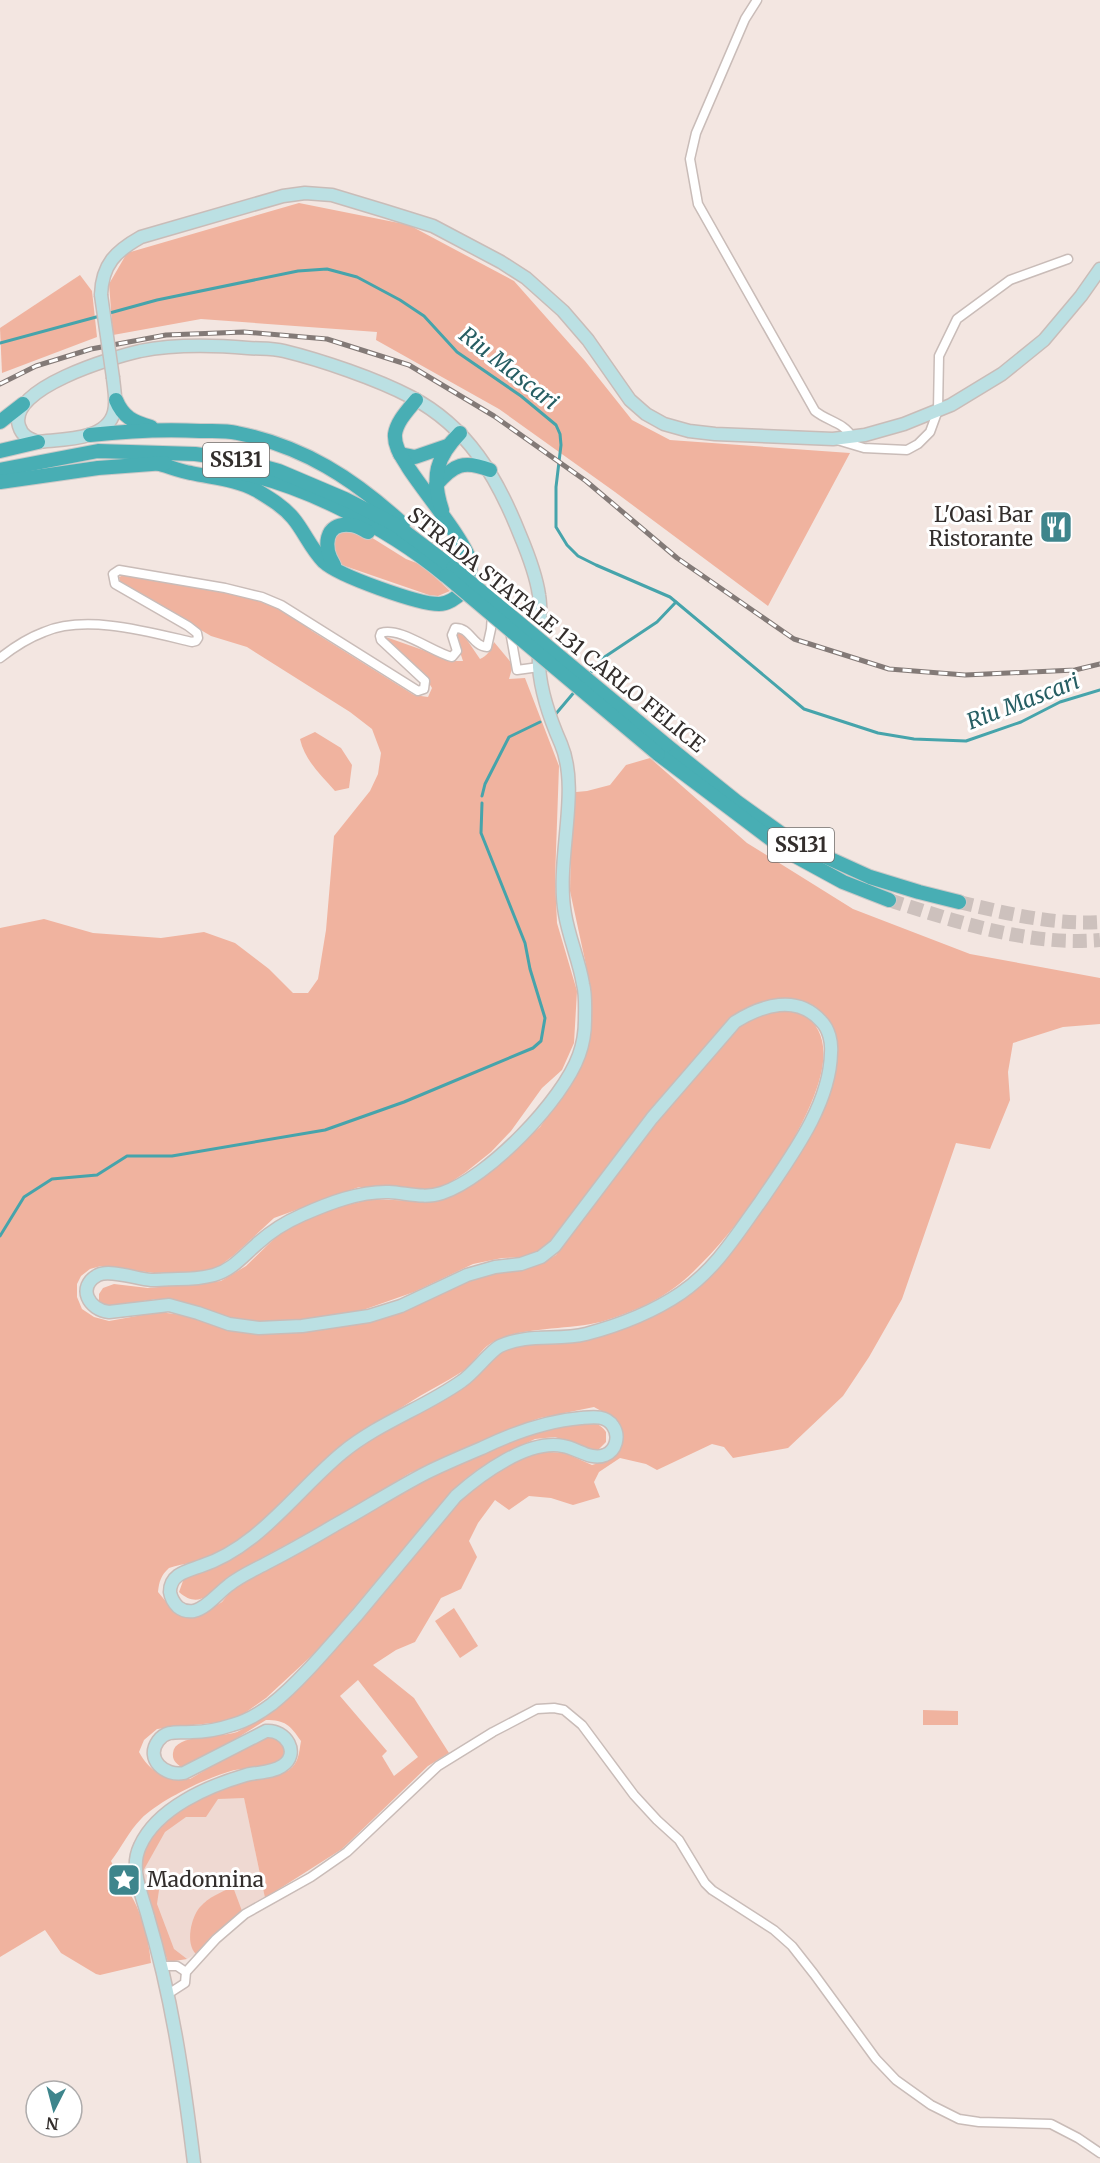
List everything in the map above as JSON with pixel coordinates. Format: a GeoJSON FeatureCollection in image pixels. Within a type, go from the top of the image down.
{"type":"FeatureCollection","features":[{"type":"Feature","properties":{"kind":"highway"},"geometry":{"type":"LineString","coordinates":[[156,462],[189,473],[233,480],[253,489],[271,499],[292,517],[317,554],[339,571],[421,602],[441,604],[464,591],[469,579],[470,561],[460,541],[421,488],[395,442],[395,432],[400,420],[416,399]]}},
{"type":"Feature","properties":{"kind":"highway"},"geometry":{"type":"LineString","coordinates":[[116,400],[121,412],[130,420],[165,429]]}},
{"type":"Feature","properties":{"kind":"highway"},"geometry":{"type":"LineString","coordinates":[[0,422],[23,405]]}},
{"type":"Feature","properties":{"kind":"highway"},"geometry":{"type":"LineString","coordinates":[[90,435],[165,429],[234,432],[272,441],[318,460],[349,479],[378,501],[447,570]]}},
{"type":"Feature","properties":{"kind":"highway"},"geometry":{"type":"LineString","coordinates":[[447,523],[436,485],[437,468],[447,446],[460,433]]}},
{"type":"Feature","properties":{"kind":"highway"},"geometry":{"type":"LineString","coordinates":[[0,451],[38,442]]}},
{"type":"Feature","properties":{"kind":"highway"},"geometry":{"type":"LineString","coordinates":[[400,454],[415,457],[447,446]]}},
{"type":"Feature","properties":{"kind":"highway","name":"STRADA STATALE 131 CARLO FELICE"},"geometry":{"type":"LineString","coordinates":[[0,470],[98,451],[195,453],[240,460],[279,471],[345,498],[396,525],[662,750],[788,852],[843,882],[889,900]]}},
{"type":"Feature","properties":{"kind":"highway","name":"STRADA STATALE 131 CARLO FELICE"},"geometry":{"type":"LineString","coordinates":[[0,482],[156,462],[240,472],[274,482],[341,508],[447,570]]}},
{"type":"Feature","properties":{"kind":"highway"},"geometry":{"type":"LineString","coordinates":[[436,485],[448,471],[460,465],[475,464],[490,470]]}},
{"type":"Feature","properties":{"kind":"highway"},"geometry":{"type":"LineString","coordinates":[[339,571],[328,555],[326,544],[333,530],[350,524],[447,570]]}},
{"type":"Feature","properties":{"kind":"highway","name":"STRADA STATALE 131 CARLO FELICE"},"geometry":{"type":"LineString","coordinates":[[662,750],[794,842],[870,877],[959,902]]}},
{"type":"Feature","properties":{"kind":"main road"},"geometry":{"type":"LineString","coordinates":[[194,2163],[185,2088],[168,1994],[157,1944],[134,1865],[139,1848],[149,1829],[161,1817],[224,1781],[282,1766],[287,1761],[290,1745],[284,1736],[276,1731],[266,1731],[176,1775],[163,1770],[155,1759],[154,1752],[160,1738],[172,1731],[191,1732],[230,1726],[251,1718],[273,1703],[328,1648],[456,1496],[479,1475],[521,1452],[547,1446],[562,1445],[591,1456],[603,1456],[614,1448],[616,1433],[608,1420],[595,1417],[563,1420],[514,1433],[427,1473],[232,1583],[199,1610],[185,1611],[174,1603],[170,1589],[176,1577],[182,1572],[222,1559],[243,1546],[344,1450],[463,1381],[483,1364],[497,1347],[545,1336],[581,1335],[645,1314],[683,1292],[727,1249],[800,1144],[819,1105],[831,1053],[828,1028],[813,1012],[795,1005],[772,1005],[753,1011],[735,1022],[652,1118],[555,1246],[541,1257],[521,1264],[495,1267],[467,1275],[401,1306],[369,1316],[302,1326],[259,1328],[229,1324],[198,1312],[169,1305],[106,1312],[98,1310],[87,1296],[88,1286],[94,1278],[102,1274],[150,1280],[189,1279],[214,1275],[237,1264],[260,1241],[302,1215],[362,1194],[389,1192],[419,1197],[439,1194],[463,1184],[494,1161],[529,1128],[563,1085],[579,1056],[585,1025],[584,986],[565,914],[561,879],[569,787],[566,757],[544,698],[539,667],[540,598],[533,566],[511,511],[490,470],[460,433],[416,399],[375,382],[281,350],[210,345],[143,350],[86,366],[43,389],[23,405],[18,417],[20,429],[26,437],[38,442],[90,435],[110,422],[116,400],[113,378],[101,295],[101,278],[109,264],[123,248],[141,237],[283,196],[332,195],[433,226],[501,262],[526,278],[562,312],[588,340],[630,400],[646,414],[664,424],[689,431],[716,434],[833,439],[904,424],[951,405],[1002,374],[1044,340],[1081,296],[1100,269]]}},
{"type":"Feature","properties":{"kind":"street"},"geometry":{"type":"LineString","coordinates":[[758,0],[745,19],[696,132],[690,159],[693,184],[698,204],[815,411],[848,428],[852,436]]}},
{"type":"Feature","properties":{"kind":"street"},"geometry":{"type":"LineString","coordinates":[[833,439],[864,448],[907,450],[918,444],[930,432],[938,410],[939,356],[957,319],[1010,280],[1068,259]]}},
{"type":"Feature","properties":{"kind":"street"},"geometry":{"type":"LineString","coordinates":[[0,658],[16,645],[46,630],[81,625],[109,625],[196,641],[197,633],[188,626],[115,584],[112,579],[113,574],[119,570],[225,588],[262,597],[281,605],[418,691],[424,689],[425,681],[381,640],[381,633],[387,631],[416,640],[452,657],[457,651],[452,635],[455,628],[460,627],[465,630],[477,645],[486,647],[491,629],[492,611],[495,605],[503,605],[506,609],[517,670],[539,667]]}},
{"type":"Feature","properties":{"kind":"street"},"geometry":{"type":"LineString","coordinates":[[168,1994],[185,1983],[186,1972],[216,1939],[244,1914],[311,1877],[347,1852],[438,1766],[493,1732],[537,1709],[554,1708],[564,1710],[582,1725],[634,1795],[679,1840],[705,1883],[712,1890],[774,1930],[792,1946],[876,2059],[896,2080],[931,2105],[959,2119],[1051,2124],[1100,2153]]}},
{"type":"Feature","properties":{"kind":"street"},"geometry":{"type":"LineString","coordinates":[[162,1966],[177,1966],[186,1972]]}},
{"type":"Feature","properties":{"kind":"shaded area"},"geometry":{"type":"Polygon","coordinates":[[[299,203],[409,225],[514,281],[585,361],[632,420],[670,440],[850,453],[768,606],[499,409],[376,340],[377,332],[201,319],[113,335],[109,284],[127,253],[299,203]]]}},
{"type":"Feature","properties":{"kind":"shaded area"},"geometry":{"type":"Polygon","coordinates":[[[80,275],[92,291],[97,337],[2,373],[0,328],[80,275]]]}},
{"type":"Feature","properties":{"kind":"shaded area"},"geometry":{"type":"Polygon","coordinates":[[[346,528],[366,534],[406,559],[422,565],[450,591],[438,596],[429,595],[339,564],[334,543],[337,534],[346,528]]]}},
{"type":"Feature","properties":{"kind":"shaded area"},"geometry":{"type":"Polygon","coordinates":[[[124,575],[186,584],[251,598],[287,612],[312,631],[414,695],[428,697],[432,688],[427,680],[383,640],[383,636],[454,661],[463,661],[454,634],[458,632],[465,637],[480,659],[485,656],[494,642],[513,665],[509,679],[525,678],[559,766],[555,879],[557,923],[577,991],[574,1043],[562,1070],[542,1088],[511,1131],[491,1152],[448,1184],[427,1191],[359,1187],[274,1218],[234,1255],[217,1268],[206,1272],[154,1273],[101,1266],[90,1269],[81,1276],[77,1284],[77,1297],[82,1309],[94,1317],[109,1321],[159,1312],[308,1331],[441,1292],[501,1271],[541,1264],[556,1255],[643,1137],[739,1026],[753,1017],[769,1012],[783,1010],[797,1012],[809,1019],[818,1029],[823,1043],[823,1062],[817,1089],[804,1119],[765,1185],[718,1246],[674,1288],[642,1307],[607,1320],[592,1324],[528,1331],[499,1339],[487,1346],[463,1371],[386,1417],[325,1461],[260,1523],[225,1552],[206,1560],[169,1568],[164,1573],[158,1592],[173,1610],[201,1615],[222,1602],[235,1586],[396,1496],[507,1440],[530,1431],[576,1421],[594,1423],[606,1432],[606,1442],[599,1449],[592,1450],[555,1437],[535,1439],[477,1470],[441,1504],[320,1648],[266,1698],[242,1715],[221,1722],[157,1729],[144,1740],[139,1752],[148,1765],[160,1774],[182,1779],[190,1779],[265,1735],[272,1735],[284,1744],[284,1754],[274,1765],[231,1771],[196,1785],[159,1805],[137,1824],[111,1861],[140,1914],[151,1963],[100,1975],[61,1953],[45,1930],[0,1957],[0,928],[44,919],[93,933],[161,938],[204,932],[235,943],[269,969],[293,993],[308,993],[318,979],[326,930],[334,836],[370,791],[378,774],[381,753],[372,729],[350,712],[247,647],[211,636],[126,586],[119,577],[124,575]]]}},
{"type":"Feature","properties":{"kind":"shaded area"},"geometry":{"type":"Polygon","coordinates":[[[315,732],[341,748],[352,765],[349,788],[335,791],[310,761],[300,739],[315,732]]]}},
{"type":"Feature","properties":{"kind":"shaded area"},"geometry":{"type":"Polygon","coordinates":[[[650,758],[747,843],[853,909],[970,954],[1100,978],[1100,1024],[1063,1027],[1013,1043],[1008,1072],[1010,1100],[990,1149],[956,1143],[902,1299],[869,1357],[843,1396],[788,1448],[733,1458],[724,1447],[712,1444],[657,1470],[646,1464],[620,1458],[599,1472],[594,1482],[600,1497],[573,1505],[551,1498],[529,1496],[509,1510],[495,1500],[478,1523],[469,1541],[477,1557],[461,1589],[441,1598],[415,1642],[396,1650],[373,1665],[414,1698],[449,1753],[428,1766],[342,1849],[265,1898],[244,1798],[218,1799],[206,1817],[186,1817],[165,1832],[142,1873],[145,1848],[160,1825],[184,1808],[213,1794],[253,1779],[289,1770],[297,1761],[301,1741],[286,1724],[266,1720],[197,1763],[183,1768],[173,1758],[176,1747],[190,1739],[237,1732],[266,1715],[463,1494],[511,1462],[531,1454],[565,1453],[592,1465],[602,1462],[614,1451],[612,1417],[594,1407],[540,1418],[410,1473],[339,1516],[238,1571],[203,1598],[196,1600],[188,1598],[179,1592],[184,1578],[193,1572],[220,1565],[240,1552],[348,1453],[475,1378],[510,1347],[631,1325],[663,1312],[692,1292],[725,1260],[781,1182],[812,1132],[824,1105],[833,1079],[836,1054],[828,1021],[818,1009],[805,1002],[781,1000],[765,1002],[738,1014],[727,1025],[640,1127],[547,1247],[526,1257],[502,1258],[473,1264],[414,1292],[363,1310],[287,1323],[243,1322],[180,1302],[158,1299],[107,1306],[99,1301],[99,1294],[103,1288],[114,1284],[148,1288],[221,1281],[246,1266],[278,1235],[304,1220],[343,1206],[372,1199],[436,1202],[462,1190],[540,1127],[577,1074],[587,1043],[591,1013],[586,965],[570,891],[571,843],[576,792],[610,785],[626,765],[650,758]],[[358,1680],[340,1696],[387,1751],[382,1756],[394,1776],[418,1757],[358,1680]]]}},
{"type":"Feature","properties":{"kind":"shaded area"},"geometry":{"type":"Polygon","coordinates":[[[454,1608],[478,1646],[460,1658],[435,1621],[454,1608]]]}},
{"type":"Feature","properties":{"kind":"shaded area"},"geometry":{"type":"Polygon","coordinates":[[[923,1710],[958,1711],[958,1725],[923,1725],[923,1710]]]}},
{"type":"Feature","properties":{"kind":"shaded area"},"geometry":{"type":"Polygon","coordinates":[[[241,1783],[265,1898],[196,1954],[187,1959],[168,1962],[151,1911],[142,1873],[142,1857],[152,1834],[193,1803],[241,1783]]]}},
{"type":"Feature","properties":{"kind":"shaded area"},"geometry":{"type":"Polygon","coordinates":[[[233,1887],[242,1911],[196,1954],[191,1944],[190,1931],[197,1911],[211,1898],[233,1887]]]}},
{"type":"Feature","properties":{"kind":"shaded area"},"geometry":{"type":"Polygon","coordinates":[[[146,1889],[159,1890],[157,1904],[174,1949],[187,1959],[168,1962],[146,1889]]]}},
{"type":"Feature","properties":{"kind":"waterway","name":"Riu Mascari"},"geometry":{"type":"LineString","coordinates":[[106,314],[157,300],[298,271],[327,269],[357,277],[424,316],[457,352],[521,396],[556,425],[561,445],[556,487],[556,527],[567,545],[578,556],[670,597],[804,709],[878,733],[914,739],[966,741],[1021,722],[1060,702],[1100,690]]}},
{"type":"Feature","properties":{"kind":"waterway","name":"Riu Mascari"},"geometry":{"type":"LineString","coordinates":[[0,343],[100,316]]}},
{"type":"Feature","properties":{"kind":"waterway"},"geometry":{"type":"LineString","coordinates":[[588,676],[603,658],[657,622],[676,602]]}},
{"type":"Feature","properties":{"kind":"waterway"},"geometry":{"type":"LineString","coordinates":[[554,716],[576,690]]}},
{"type":"Feature","properties":{"kind":"waterway"},"geometry":{"type":"LineString","coordinates":[[482,796],[485,784],[509,737],[540,722]]}},
{"type":"Feature","properties":{"kind":"waterway"},"geometry":{"type":"LineString","coordinates":[[0,1236],[24,1197],[52,1179],[97,1175],[127,1156],[172,1156],[325,1130],[404,1102],[533,1048],[541,1041],[545,1018],[530,969],[525,943],[481,833],[482,803]]}},
{"type":"Feature","properties":{"kind":"tunnel"},"geometry":{"type":"LineString","coordinates":[[889,900],[967,924],[1020,936],[1073,941],[1100,940]]}},
{"type":"Feature","properties":{"kind":"tunnel"},"geometry":{"type":"LineString","coordinates":[[959,902],[1046,920],[1100,922]]}},
{"type":"Feature","properties":{"kind":"railway"},"geometry":{"type":"LineString","coordinates":[[0,384],[36,366],[91,349],[166,335],[244,332],[327,339],[409,365],[494,416],[586,481],[677,558],[794,639],[889,669],[965,675],[1075,670],[1100,664]]}},
{"type":"Feature","properties":{"kind":"place","name":"L'Oasi Bar Ristorante"},"geometry":{"type":"Point","coordinates":[1056,527]}},
{"type":"Feature","properties":{"kind":"place","name":"Madonnina"},"geometry":{"type":"Point","coordinates":[124,1880]}}]}
